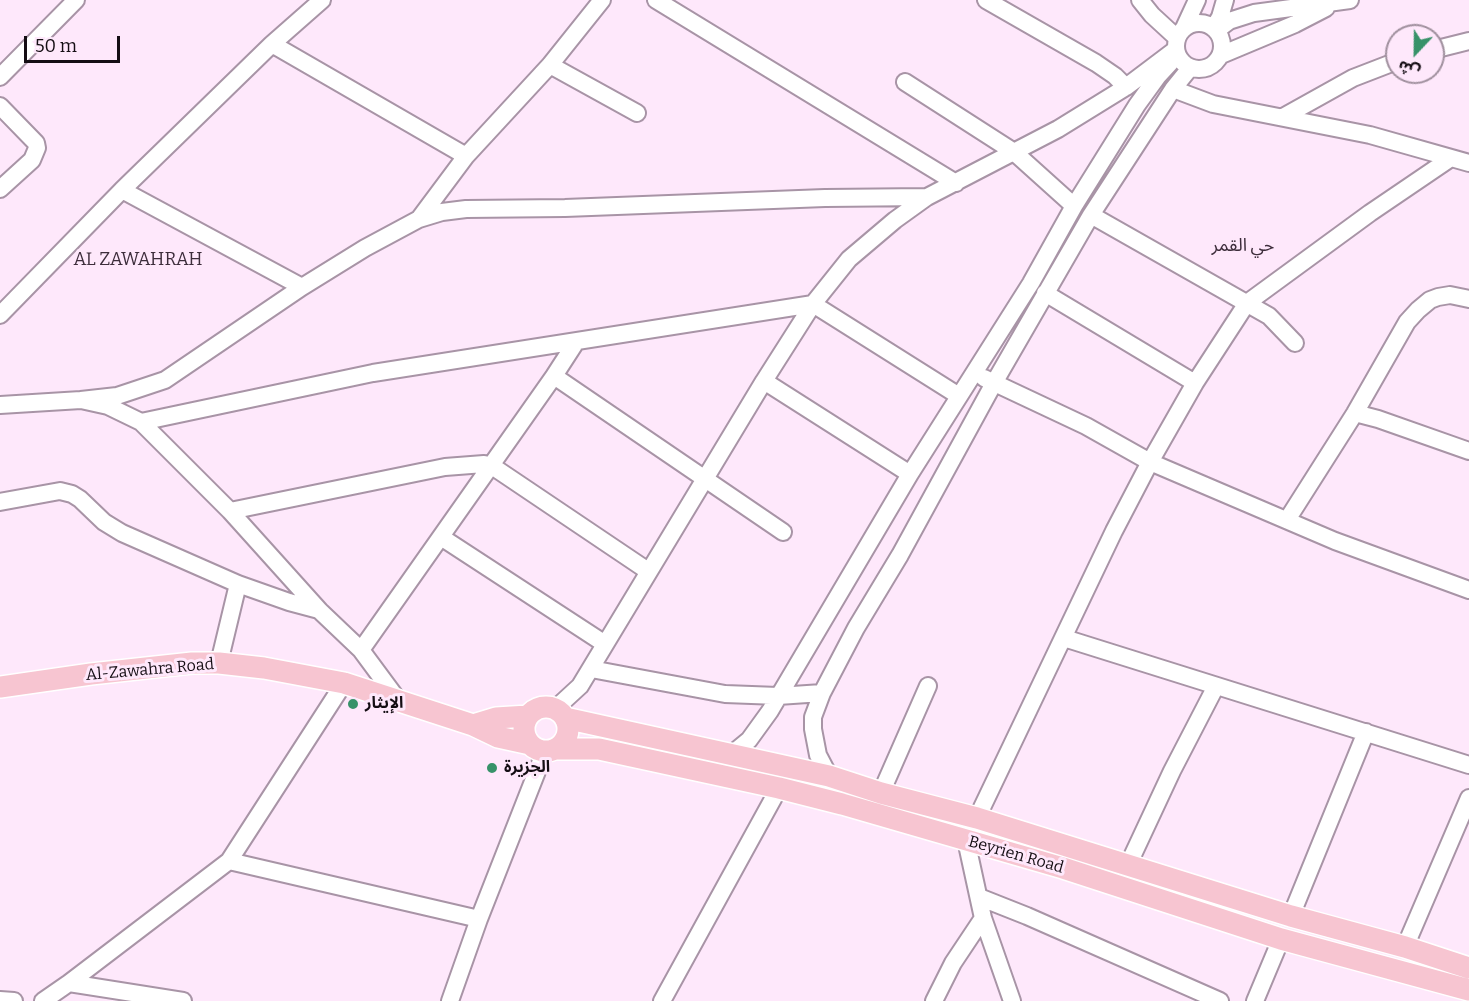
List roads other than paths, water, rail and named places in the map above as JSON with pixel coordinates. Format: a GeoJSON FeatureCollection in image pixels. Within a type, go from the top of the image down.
{"type":"FeatureCollection","features":[{"type":"Feature","properties":{"kind":"main road","name":"Al-Zawahra Road"},"geometry":{"type":"LineString","coordinates":[[0,687],[192,663],[219,663],[264,668],[344,683],[473,725],[498,737],[543,748]]}},
{"type":"Feature","properties":{"kind":"main road"},"geometry":{"type":"LineString","coordinates":[[540,708],[560,713],[567,723],[567,735],[561,746],[543,748],[524,733],[528,716],[540,708]]}},
{"type":"Feature","properties":{"kind":"main road","name":"Beyrien Road"},"geometry":{"type":"LineString","coordinates":[[560,713],[829,776],[881,793],[978,818],[1291,916],[1405,947],[1469,968]]}},
{"type":"Feature","properties":{"kind":"main road"},"geometry":{"type":"LineString","coordinates":[[473,725],[496,718],[528,716]]}},
{"type":"Feature","properties":{"kind":"main road","name":"Beyrien Road"},"geometry":{"type":"LineString","coordinates":[[543,748],[599,749],[842,804],[1120,886],[1281,939],[1469,990]]}},
{"type":"Feature","properties":{"kind":"street"},"geometry":{"type":"LineString","coordinates":[[0,77],[76,0]]}},
{"type":"Feature","properties":{"kind":"street"},"geometry":{"type":"LineString","coordinates":[[0,315],[122,190],[272,44],[322,0]]}},
{"type":"Feature","properties":{"kind":"street"},"geometry":{"type":"LineString","coordinates":[[419,219],[466,156],[550,65],[602,0]]}},
{"type":"Feature","properties":{"kind":"street"},"geometry":{"type":"LineString","coordinates":[[656,0],[956,183]]}},
{"type":"Feature","properties":{"kind":"street"},"geometry":{"type":"LineString","coordinates":[[986,0],[1096,63],[1126,87]]}},
{"type":"Feature","properties":{"kind":"street"},"geometry":{"type":"LineString","coordinates":[[560,713],[591,669],[648,571],[813,304],[849,259],[894,220],[927,197],[1058,129],[1126,87],[1178,43],[1198,23],[1215,29],[1222,43],[1218,60],[1202,70],[1185,65],[1178,43],[1140,0]]}},
{"type":"Feature","properties":{"kind":"street"},"geometry":{"type":"LineString","coordinates":[[732,754],[749,740],[770,711],[910,474],[1031,283],[1074,206],[1133,111],[1178,43],[1197,0]]}},
{"type":"Feature","properties":{"kind":"street"},"geometry":{"type":"LineString","coordinates":[[1215,29],[1225,0]]}},
{"type":"Feature","properties":{"kind":"street"},"geometry":{"type":"LineString","coordinates":[[1215,29],[1229,21],[1254,13],[1342,2]]}},
{"type":"Feature","properties":{"kind":"street"},"geometry":{"type":"LineString","coordinates":[[1221,55],[1342,2]]}},
{"type":"Feature","properties":{"kind":"street"},"geometry":{"type":"LineString","coordinates":[[1445,47],[1469,41]]}},
{"type":"Feature","properties":{"kind":"street"},"geometry":{"type":"LineString","coordinates":[[272,44],[466,156]]}},
{"type":"Feature","properties":{"kind":"street"},"geometry":{"type":"LineString","coordinates":[[550,65],[637,113]]}},
{"type":"Feature","properties":{"kind":"street"},"geometry":{"type":"LineString","coordinates":[[1283,117],[1353,78],[1385,66]]}},
{"type":"Feature","properties":{"kind":"street"},"geometry":{"type":"LineString","coordinates":[[829,776],[818,755],[813,729],[813,717],[822,693],[856,628],[900,555],[1045,293],[1091,215],[1152,120],[1190,68]]}},
{"type":"Feature","properties":{"kind":"street"},"geometry":{"type":"LineString","coordinates":[[905,82],[1014,153],[1074,206]]}},
{"type":"Feature","properties":{"kind":"street"},"geometry":{"type":"LineString","coordinates":[[1173,89],[1213,104],[1370,135],[1469,163]]}},
{"type":"Feature","properties":{"kind":"street"},"geometry":{"type":"LineString","coordinates":[[1109,97],[1152,120]]}},
{"type":"Feature","properties":{"kind":"street"},"geometry":{"type":"LineString","coordinates":[[0,106],[36,143],[37,148],[33,160],[0,189]]}},
{"type":"Feature","properties":{"kind":"street"},"geometry":{"type":"LineString","coordinates":[[978,818],[1114,531],[1150,462],[1195,383],[1247,303],[1450,158]]}},
{"type":"Feature","properties":{"kind":"street"},"geometry":{"type":"LineString","coordinates":[[122,190],[302,287]]}},
{"type":"Feature","properties":{"kind":"street"},"geometry":{"type":"LineString","coordinates":[[0,405],[117,396],[165,380],[302,287],[419,219],[442,212],[466,209],[927,197]]}},
{"type":"Feature","properties":{"kind":"street"},"geometry":{"type":"LineString","coordinates":[[1091,215],[1269,316],[1294,343]]}},
{"type":"Feature","properties":{"kind":"street"},"geometry":{"type":"LineString","coordinates":[[1045,293],[1195,383]]}},
{"type":"Feature","properties":{"kind":"street"},"geometry":{"type":"LineString","coordinates":[[1287,520],[1355,412],[1407,322],[1418,310],[1438,297],[1450,295],[1469,299]]}},
{"type":"Feature","properties":{"kind":"street"},"geometry":{"type":"LineString","coordinates":[[141,422],[373,374],[813,304],[959,396]]}},
{"type":"Feature","properties":{"kind":"street"},"geometry":{"type":"LineString","coordinates":[[361,650],[492,466],[576,342]]}},
{"type":"Feature","properties":{"kind":"street"},"geometry":{"type":"LineString","coordinates":[[974,372],[1086,426],[1150,462],[1335,541],[1469,590]]}},
{"type":"Feature","properties":{"kind":"street"},"geometry":{"type":"LineString","coordinates":[[554,376],[783,532]]}},
{"type":"Feature","properties":{"kind":"street"},"geometry":{"type":"LineString","coordinates":[[764,381],[910,474]]}},
{"type":"Feature","properties":{"kind":"street"},"geometry":{"type":"LineString","coordinates":[[81,400],[108,406],[141,422],[230,510],[320,611],[361,650],[398,700]]}},
{"type":"Feature","properties":{"kind":"street"},"geometry":{"type":"LineString","coordinates":[[1355,412],[1469,451]]}},
{"type":"Feature","properties":{"kind":"street"},"geometry":{"type":"LineString","coordinates":[[230,510],[445,467],[474,464],[492,466],[648,571]]}},
{"type":"Feature","properties":{"kind":"street"},"geometry":{"type":"LineString","coordinates":[[0,502],[60,491],[72,494],[104,522],[122,533],[238,584],[320,611]]}},
{"type":"Feature","properties":{"kind":"street"},"geometry":{"type":"LineString","coordinates":[[441,537],[604,644]]}},
{"type":"Feature","properties":{"kind":"street"},"geometry":{"type":"LineString","coordinates":[[219,663],[238,584]]}},
{"type":"Feature","properties":{"kind":"street"},"geometry":{"type":"LineString","coordinates":[[1064,638],[1469,765]]}},
{"type":"Feature","properties":{"kind":"street"},"geometry":{"type":"LineString","coordinates":[[591,669],[724,694],[778,696],[822,693]]}},
{"type":"Feature","properties":{"kind":"street"},"geometry":{"type":"LineString","coordinates":[[56,994],[229,861],[344,683]]}},
{"type":"Feature","properties":{"kind":"street"},"geometry":{"type":"LineString","coordinates":[[881,793],[928,686]]}},
{"type":"Feature","properties":{"kind":"street"},"geometry":{"type":"LineString","coordinates":[[1120,886],[1128,864],[1216,686]]}},
{"type":"Feature","properties":{"kind":"street"},"geometry":{"type":"LineString","coordinates":[[1291,916],[1366,732]]}},
{"type":"Feature","properties":{"kind":"street"},"geometry":{"type":"LineString","coordinates":[[450,1001],[543,748]]}},
{"type":"Feature","properties":{"kind":"street"},"geometry":{"type":"LineString","coordinates":[[662,1001],[779,788]]}},
{"type":"Feature","properties":{"kind":"street"},"geometry":{"type":"LineString","coordinates":[[1405,947],[1469,798]]}},
{"type":"Feature","properties":{"kind":"street"},"geometry":{"type":"LineString","coordinates":[[966,840],[983,918],[1012,1001]]}},
{"type":"Feature","properties":{"kind":"street"},"geometry":{"type":"LineString","coordinates":[[229,861],[479,919]]}},
{"type":"Feature","properties":{"kind":"street"},"geometry":{"type":"LineString","coordinates":[[979,897],[1220,1001]]}},
{"type":"Feature","properties":{"kind":"street"},"geometry":{"type":"LineString","coordinates":[[934,1001],[953,963],[983,918]]}},
{"type":"Feature","properties":{"kind":"street"},"geometry":{"type":"LineString","coordinates":[[1255,1001],[1281,939]]}},
{"type":"Feature","properties":{"kind":"street"},"geometry":{"type":"LineString","coordinates":[[56,994],[183,1001]]}},
{"type":"Feature","properties":{"kind":"street"},"geometry":{"type":"LineString","coordinates":[[0,1000],[14,1001]]}},
{"type":"Feature","properties":{"kind":"place","name":"الإيثار"},"geometry":{"type":"Point","coordinates":[353,704]}},
{"type":"Feature","properties":{"kind":"place","name":"الجزيرة"},"geometry":{"type":"Point","coordinates":[492,768]}},
{"type":"Feature","properties":{"kind":"district","name":"حي القمر"},"geometry":{"type":"Point","coordinates":[1243,246]}},
{"type":"Feature","properties":{"kind":"district","name":"AL ZAWAHRAH"},"geometry":{"type":"Point","coordinates":[138,260]}}]}
